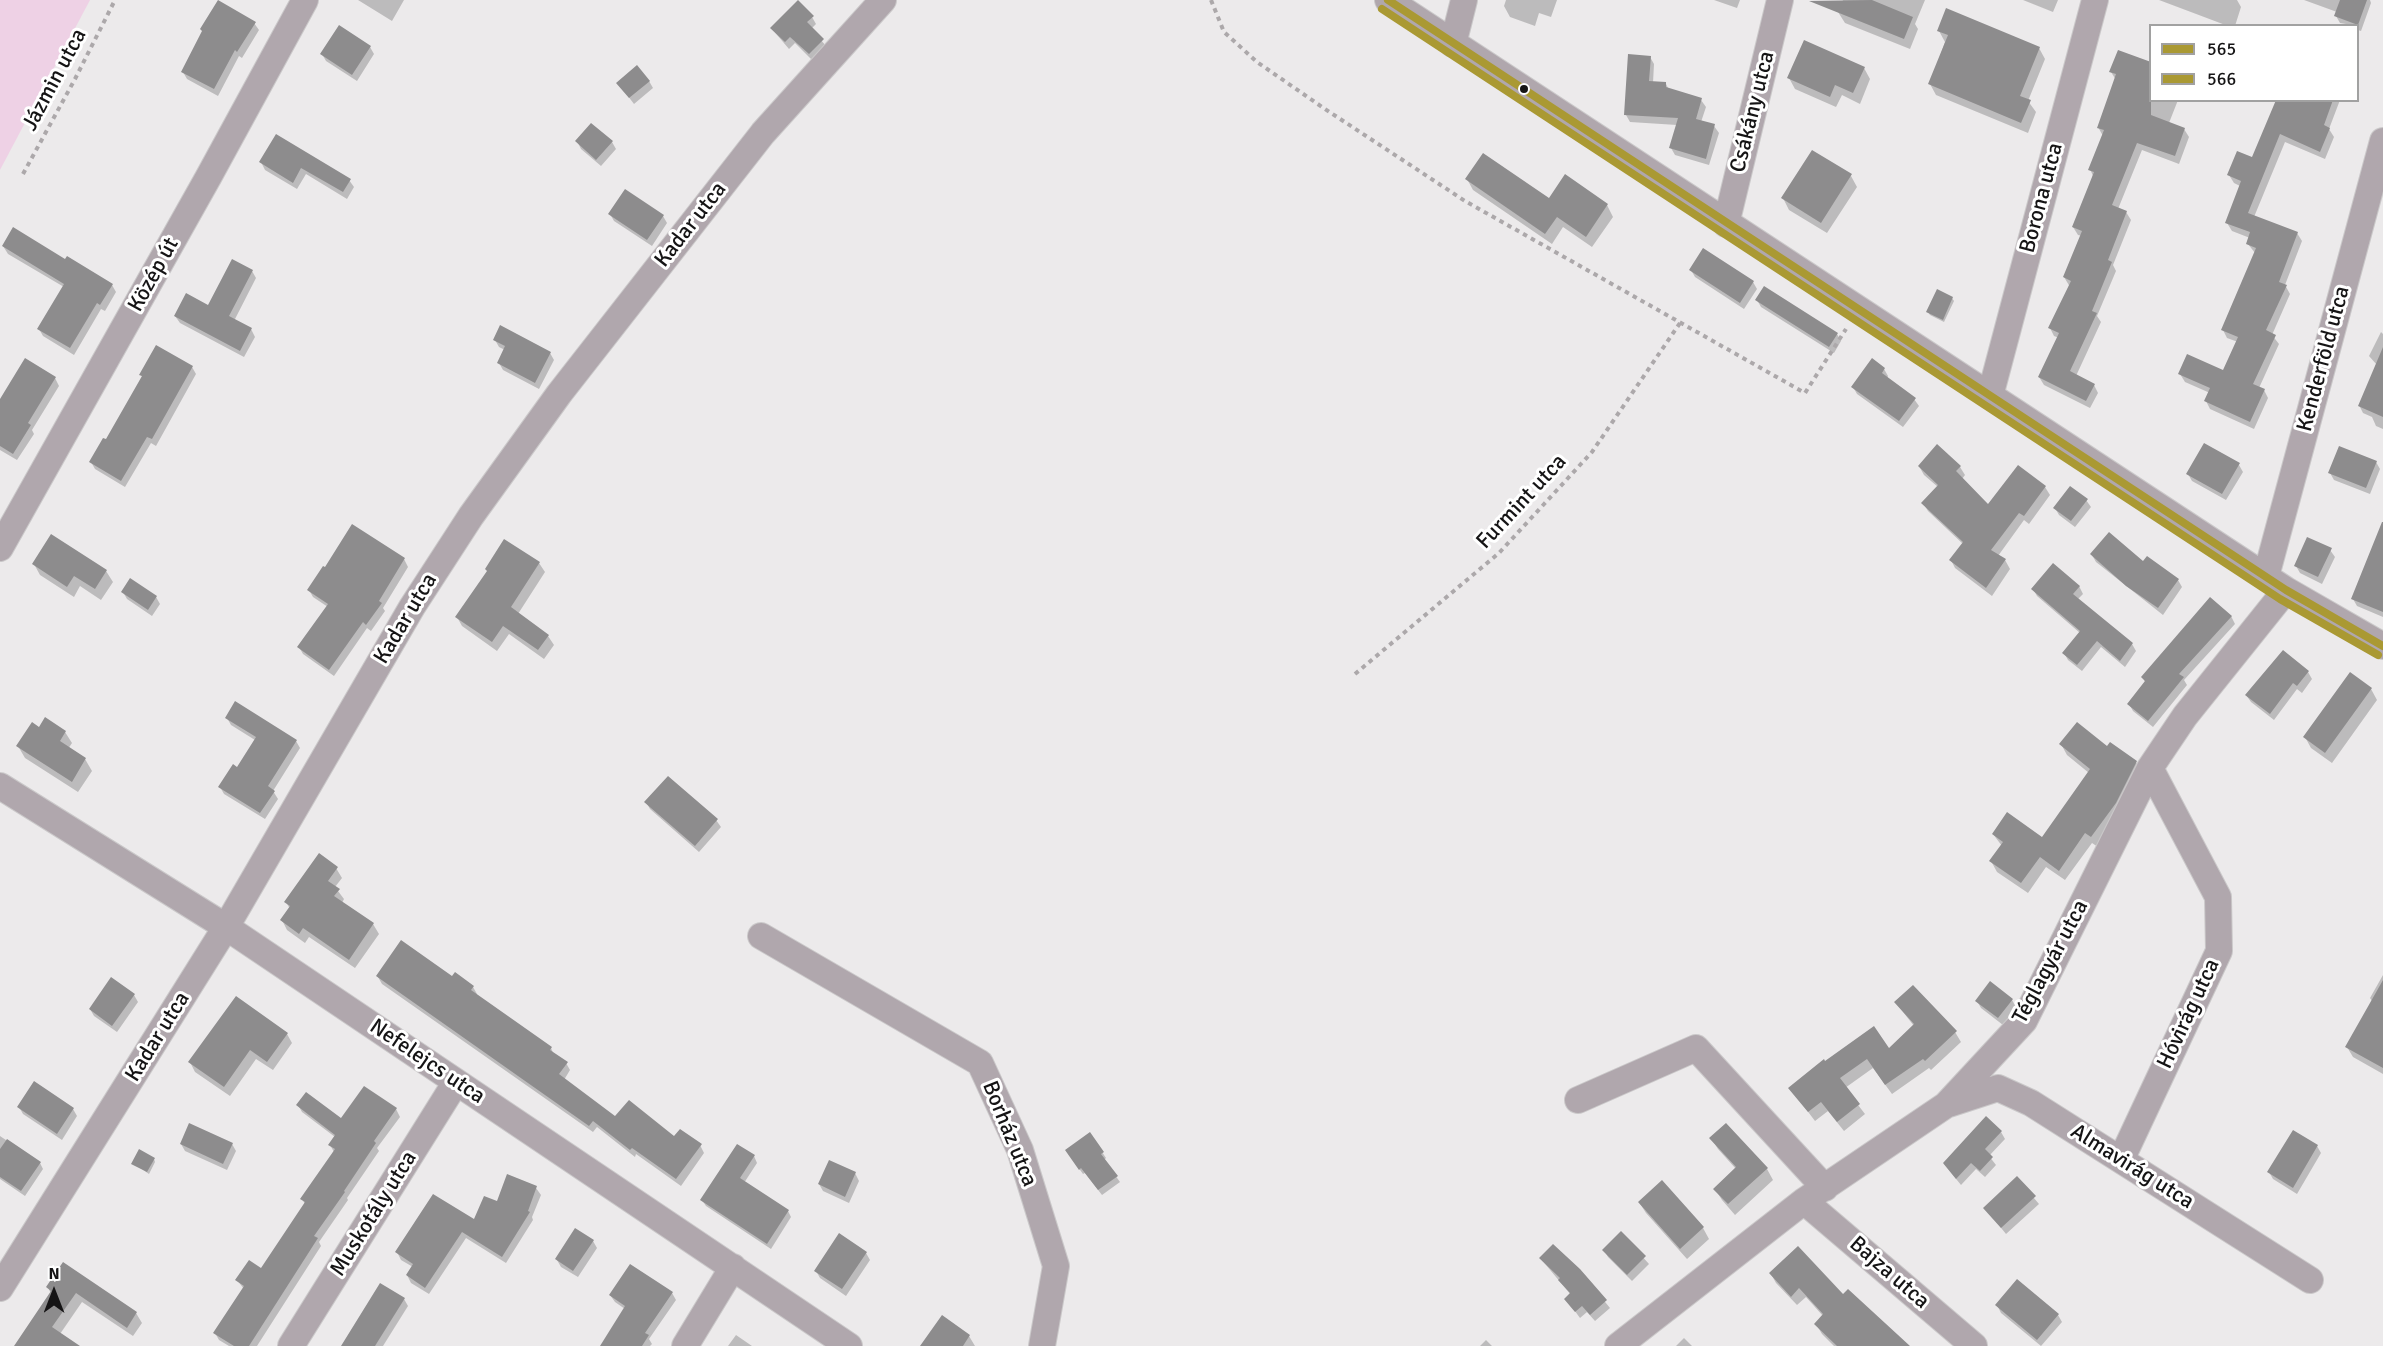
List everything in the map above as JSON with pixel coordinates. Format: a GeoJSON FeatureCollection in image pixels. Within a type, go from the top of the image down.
{"type":"FeatureCollection","features":[{"type":"Feature","properties":{"kind":"street","name":"Közép út"},"geometry":{"type":"LineString","coordinates":[[0,548],[305,0]]}},
{"type":"Feature","properties":{"kind":"street","name":"Kadar utca"},"geometry":{"type":"LineString","coordinates":[[0,1288],[226,927],[412,607],[471,516],[559,394],[763,133],[883,0]]}},
{"type":"Feature","properties":{"kind":"street"},"geometry":{"type":"LineString","coordinates":[[1388,0],[2276,583],[2383,646]]}},
{"type":"Feature","properties":{"kind":"street"},"geometry":{"type":"LineString","coordinates":[[1453,44],[1464,0]]}},
{"type":"Feature","properties":{"kind":"street","name":"Csákány utca"},"geometry":{"type":"LineString","coordinates":[[1726,224],[1780,0]]}},
{"type":"Feature","properties":{"kind":"street","name":"Borona utca"},"geometry":{"type":"LineString","coordinates":[[1990,396],[2095,0]]}},
{"type":"Feature","properties":{"kind":"street","name":"Kenderföld utca"},"geometry":{"type":"LineString","coordinates":[[2276,583],[2383,141]]}},
{"type":"Feature","properties":{"kind":"street","name":"Téglagyár utca"},"geometry":{"type":"LineString","coordinates":[[1618,1346],[1815,1194],[1946,1105],[2024,1021],[2150,768],[2276,583]]}},
{"type":"Feature","properties":{"kind":"street","name":"Hóvirág utca"},"geometry":{"type":"LineString","coordinates":[[2121,1160],[2219,951],[2217,897],[2150,768]]}},
{"type":"Feature","properties":{"kind":"street","name":"Nefelejcs utca"},"geometry":{"type":"LineString","coordinates":[[0,786],[226,927],[849,1346]]}},
{"type":"Feature","properties":{"kind":"street","name":"Borház utca"},"geometry":{"type":"LineString","coordinates":[[761,936],[980,1063],[1020,1150],[1056,1266],[1042,1346]]}},
{"type":"Feature","properties":{"kind":"street","name":"Bajza utca"},"geometry":{"type":"LineString","coordinates":[[1578,1100],[1696,1048],[1815,1194],[1974,1346]]}},
{"type":"Feature","properties":{"kind":"street","name":"Muskotály utca"},"geometry":{"type":"LineString","coordinates":[[291,1346],[456,1082]]}},
{"type":"Feature","properties":{"kind":"street","name":"Almavirág utca"},"geometry":{"type":"LineString","coordinates":[[1946,1105],[1998,1088],[2031,1103],[2310,1280]]}},
{"type":"Feature","properties":{"kind":"street"},"geometry":{"type":"LineString","coordinates":[[685,1346],[733,1267]]}},
{"type":"Feature","properties":{"kind":"path","name":"Jázmin utca"},"geometry":{"type":"LineString","coordinates":[[23,174],[115,0]]}},
{"type":"Feature","properties":{"kind":"path"},"geometry":{"type":"LineString","coordinates":[[1211,0],[1224,32],[1257,62],[1465,201],[1805,393],[1858,310]]}},
{"type":"Feature","properties":{"kind":"path","name":"Furmint utca"},"geometry":{"type":"LineString","coordinates":[[1355,674],[1499,553],[1592,452],[1680,323]]}},
{"type":"Feature","properties":{"kind":"shaded area"},"geometry":{"type":"Polygon","coordinates":[[[0,0],[90,0],[0,170],[0,0]]]}},
{"type":"Feature","properties":{"kind":"building"},"geometry":{"type":"Polygon","coordinates":[[[218,0],[256,22],[237,52],[235,50],[214,89],[181,72],[202,31],[200,29],[218,0]]]}},
{"type":"Feature","properties":{"kind":"building"},"geometry":{"type":"Polygon","coordinates":[[[798,0],[814,16],[807,22],[824,39],[809,54],[790,37],[785,42],[770,28],[798,0]]]}},
{"type":"Feature","properties":{"kind":"building"},"geometry":{"type":"Polygon","coordinates":[[[1872,0],[1913,17],[1904,39],[1809,1],[1872,0]]]}},
{"type":"Feature","properties":{"kind":"building"},"geometry":{"type":"Polygon","coordinates":[[[2340,0],[2367,0],[2358,24],[2334,16],[2340,0]]]}},
{"type":"Feature","properties":{"kind":"building"},"geometry":{"type":"Polygon","coordinates":[[[1946,8],[2040,47],[2020,96],[2031,100],[2021,123],[1928,84],[1948,35],[1937,31],[1946,8]]]}},
{"type":"Feature","properties":{"kind":"building"},"geometry":{"type":"Polygon","coordinates":[[[339,25],[371,46],[352,75],[320,54],[339,25]]]}},
{"type":"Feature","properties":{"kind":"building"},"geometry":{"type":"Polygon","coordinates":[[[1804,40],[1865,67],[1853,93],[1835,85],[1830,97],[1787,78],[1804,40]]]}},
{"type":"Feature","properties":{"kind":"building"},"geometry":{"type":"Polygon","coordinates":[[[2118,50],[2149,61],[2151,115],[2185,128],[2175,156],[2137,143],[2112,205],[2127,211],[2108,260],[2112,262],[2092,311],[2097,313],[2070,371],[2095,384],[2086,401],[2038,377],[2059,333],[2048,328],[2071,281],[2063,277],[2082,231],[2072,227],[2094,172],[2088,170],[2104,130],[2097,128],[2116,74],[2109,72],[2118,50]]]}},
{"type":"Feature","properties":{"kind":"building"},"geometry":{"type":"Polygon","coordinates":[[[1628,54],[1651,56],[1649,81],[1666,82],[1666,87],[1702,98],[1696,119],[1715,124],[1706,159],[1669,148],[1678,118],[1624,115],[1628,54]]]}},
{"type":"Feature","properties":{"kind":"building"},"geometry":{"type":"Polygon","coordinates":[[[637,65],[650,81],[629,98],[616,83],[637,65]]]}},
{"type":"Feature","properties":{"kind":"building"},"geometry":{"type":"Polygon","coordinates":[[[2275,102],[2332,102],[2324,125],[2330,128],[2320,152],[2280,134],[2248,213],[2298,232],[2279,282],[2287,285],[2266,330],[2276,335],[2253,384],[2265,389],[2250,422],[2204,401],[2210,388],[2178,374],[2187,354],[2223,370],[2238,337],[2221,330],[2256,248],[2246,244],[2250,232],[2225,223],[2241,181],[2227,175],[2237,151],[2252,157],[2275,102]]]}},
{"type":"Feature","properties":{"kind":"building"},"geometry":{"type":"Polygon","coordinates":[[[591,123],[613,141],[596,160],[575,141],[591,123]]]}},
{"type":"Feature","properties":{"kind":"building"},"geometry":{"type":"Polygon","coordinates":[[[276,134],[351,179],[343,192],[301,168],[293,183],[259,162],[276,134]]]}},
{"type":"Feature","properties":{"kind":"building"},"geometry":{"type":"Polygon","coordinates":[[[1812,150],[1852,174],[1821,223],[1781,198],[1812,150]]]}},
{"type":"Feature","properties":{"kind":"building"},"geometry":{"type":"Polygon","coordinates":[[[1483,153],[1549,198],[1565,174],[1608,204],[1586,237],[1557,217],[1545,234],[1465,179],[1483,153]]]}},
{"type":"Feature","properties":{"kind":"building"},"geometry":{"type":"Polygon","coordinates":[[[625,189],[664,215],[647,240],[608,214],[625,189]]]}},
{"type":"Feature","properties":{"kind":"building"},"geometry":{"type":"Polygon","coordinates":[[[13,227],[65,259],[67,256],[113,284],[100,305],[97,303],[70,348],[37,329],[64,284],[2,246],[13,227]]]}},
{"type":"Feature","properties":{"kind":"building"},"geometry":{"type":"Polygon","coordinates":[[[1703,248],[1754,281],[1740,303],[1689,270],[1703,248]]]}},
{"type":"Feature","properties":{"kind":"building"},"geometry":{"type":"Polygon","coordinates":[[[232,259],[253,270],[229,316],[252,328],[240,351],[174,316],[186,293],[208,305],[232,259]]]}},
{"type":"Feature","properties":{"kind":"building"},"geometry":{"type":"Polygon","coordinates":[[[1764,286],[1838,333],[1829,347],[1755,300],[1764,286]]]}},
{"type":"Feature","properties":{"kind":"building"},"geometry":{"type":"Polygon","coordinates":[[[1937,289],[1953,297],[1943,320],[1926,312],[1937,289]]]}},
{"type":"Feature","properties":{"kind":"building"},"geometry":{"type":"Polygon","coordinates":[[[500,325],[551,352],[535,383],[497,363],[505,346],[493,340],[500,325]]]}},
{"type":"Feature","properties":{"kind":"building"},"geometry":{"type":"Polygon","coordinates":[[[156,345],[193,366],[152,439],[147,437],[121,481],[89,462],[103,438],[106,439],[142,376],[139,375],[156,345]]]}},
{"type":"Feature","properties":{"kind":"building"},"geometry":{"type":"Polygon","coordinates":[[[2383,347],[2383,417],[2358,406],[2383,347]]]}},
{"type":"Feature","properties":{"kind":"building"},"geometry":{"type":"Polygon","coordinates":[[[25,358],[56,377],[28,423],[31,425],[13,454],[0,446],[0,399],[25,358]]]}},
{"type":"Feature","properties":{"kind":"building"},"geometry":{"type":"Polygon","coordinates":[[[1872,358],[1885,368],[1882,373],[1916,398],[1899,421],[1851,387],[1872,358]]]}},
{"type":"Feature","properties":{"kind":"building"},"geometry":{"type":"Polygon","coordinates":[[[2204,443],[2240,463],[2222,494],[2186,474],[2204,443]]]}},
{"type":"Feature","properties":{"kind":"building"},"geometry":{"type":"Polygon","coordinates":[[[1937,444],[1961,466],[1956,471],[1988,504],[2018,465],[2046,486],[2024,516],[2019,513],[1991,550],[2006,559],[1986,588],[1949,560],[1963,542],[1921,503],[1938,485],[1918,466],[1937,444]]]}},
{"type":"Feature","properties":{"kind":"building"},"geometry":{"type":"Polygon","coordinates":[[[2339,446],[2377,461],[2366,488],[2328,473],[2339,446]]]}},
{"type":"Feature","properties":{"kind":"building"},"geometry":{"type":"Polygon","coordinates":[[[2070,486],[2088,499],[2071,521],[2053,508],[2070,486]]]}},
{"type":"Feature","properties":{"kind":"building"},"geometry":{"type":"Polygon","coordinates":[[[2383,522],[2383,612],[2351,599],[2383,522]]]}},
{"type":"Feature","properties":{"kind":"building"},"geometry":{"type":"Polygon","coordinates":[[[352,524],[405,558],[379,601],[382,603],[366,625],[363,622],[329,670],[297,647],[328,604],[307,590],[323,566],[325,567],[352,524]]]}},
{"type":"Feature","properties":{"kind":"building"},"geometry":{"type":"Polygon","coordinates":[[[2109,532],[2143,561],[2147,556],[2179,579],[2158,608],[2126,586],[2090,554],[2109,532]]]}},
{"type":"Feature","properties":{"kind":"building"},"geometry":{"type":"Polygon","coordinates":[[[51,534],[107,570],[95,589],[74,576],[67,587],[32,564],[51,534]]]}},
{"type":"Feature","properties":{"kind":"building"},"geometry":{"type":"Polygon","coordinates":[[[2307,537],[2332,548],[2318,577],[2294,566],[2307,537]]]}},
{"type":"Feature","properties":{"kind":"building"},"geometry":{"type":"Polygon","coordinates":[[[504,539],[540,562],[511,607],[549,635],[538,650],[503,626],[492,642],[455,617],[487,571],[485,569],[504,539]]]}},
{"type":"Feature","properties":{"kind":"building"},"geometry":{"type":"Polygon","coordinates":[[[2053,563],[2080,586],[2073,594],[2133,643],[2120,661],[2097,641],[2077,665],[2062,653],[2080,631],[2031,589],[2053,563]]]}},
{"type":"Feature","properties":{"kind":"building"},"geometry":{"type":"Polygon","coordinates":[[[130,578],[157,596],[148,610],[121,592],[130,578]]]}},
{"type":"Feature","properties":{"kind":"building"},"geometry":{"type":"Polygon","coordinates":[[[2210,597],[2232,616],[2179,674],[2184,677],[2148,721],[2127,704],[2145,681],[2141,677],[2210,597]]]}},
{"type":"Feature","properties":{"kind":"building"},"geometry":{"type":"Polygon","coordinates":[[[2283,650],[2309,671],[2297,686],[2293,683],[2270,714],[2245,695],[2283,650]]]}},
{"type":"Feature","properties":{"kind":"building"},"geometry":{"type":"Polygon","coordinates":[[[2350,672],[2372,688],[2325,753],[2303,737],[2350,672]]]}},
{"type":"Feature","properties":{"kind":"building"},"geometry":{"type":"Polygon","coordinates":[[[235,701],[297,740],[268,786],[275,791],[260,813],[218,787],[233,764],[237,767],[256,737],[225,718],[235,701]]]}},
{"type":"Feature","properties":{"kind":"building"},"geometry":{"type":"Polygon","coordinates":[[[45,717],[66,731],[60,741],[86,758],[72,782],[16,746],[32,722],[39,727],[45,717]]]}},
{"type":"Feature","properties":{"kind":"building"},"geometry":{"type":"Polygon","coordinates":[[[2077,722],[2107,746],[2110,742],[2137,761],[2116,803],[2091,837],[2085,833],[2059,871],[2040,857],[2021,883],[1989,861],[2003,842],[1992,834],[2007,812],[2042,837],[2090,769],[2059,744],[2077,722]]]}},
{"type":"Feature","properties":{"kind":"building"},"geometry":{"type":"Polygon","coordinates":[[[668,776],[718,819],[695,846],[644,802],[668,776]]]}},
{"type":"Feature","properties":{"kind":"building"},"geometry":{"type":"Polygon","coordinates":[[[319,853],[338,867],[328,881],[340,889],[334,896],[374,923],[349,960],[303,928],[299,934],[280,920],[290,906],[284,902],[319,853]]]}},
{"type":"Feature","properties":{"kind":"building"},"geometry":{"type":"Polygon","coordinates":[[[401,940],[452,976],[455,972],[474,986],[471,990],[552,1047],[550,1050],[568,1062],[559,1074],[615,1116],[629,1100],[674,1136],[680,1129],[702,1144],[676,1179],[632,1148],[630,1150],[593,1121],[589,1126],[376,976],[401,940]]]}},
{"type":"Feature","properties":{"kind":"building"},"geometry":{"type":"Polygon","coordinates":[[[111,977],[135,994],[112,1026],[89,1009],[111,977]]]}},
{"type":"Feature","properties":{"kind":"building"},"geometry":{"type":"Polygon","coordinates":[[[2383,980],[2383,1068],[2345,1047],[2383,980]]]}},
{"type":"Feature","properties":{"kind":"building"},"geometry":{"type":"Polygon","coordinates":[[[1990,981],[2013,999],[1998,1018],[1975,1001],[1990,981]]]}},
{"type":"Feature","properties":{"kind":"building"},"geometry":{"type":"Polygon","coordinates":[[[1913,985],[1957,1031],[1925,1061],[1923,1059],[1885,1085],[1867,1059],[1840,1078],[1860,1104],[1837,1122],[1821,1102],[1808,1112],[1788,1088],[1824,1059],[1825,1061],[1874,1026],[1889,1048],[1914,1024],[1894,1002],[1913,985]]]}},
{"type":"Feature","properties":{"kind":"building"},"geometry":{"type":"Polygon","coordinates":[[[236,996],[288,1033],[267,1062],[250,1050],[224,1087],[188,1062],[236,996]]]}},
{"type":"Feature","properties":{"kind":"building"},"geometry":{"type":"Polygon","coordinates":[[[34,1081],[74,1108],[57,1134],[17,1107],[34,1081]]]}},
{"type":"Feature","properties":{"kind":"building"},"geometry":{"type":"Polygon","coordinates":[[[364,1086],[397,1108],[374,1141],[376,1143],[345,1192],[314,1236],[318,1238],[249,1346],[234,1346],[213,1333],[244,1286],[235,1280],[249,1260],[261,1268],[305,1202],[300,1199],[335,1149],[328,1145],[335,1135],[296,1105],[306,1092],[341,1118],[364,1086]]]}},
{"type":"Feature","properties":{"kind":"building"},"geometry":{"type":"Polygon","coordinates":[[[1986,1116],[2002,1131],[1985,1149],[1993,1157],[1980,1171],[1971,1163],[1956,1179],[1943,1163],[1986,1116]]]}},
{"type":"Feature","properties":{"kind":"building"},"geometry":{"type":"Polygon","coordinates":[[[189,1123],[233,1143],[223,1164],[180,1144],[189,1123]]]}},
{"type":"Feature","properties":{"kind":"building"},"geometry":{"type":"Polygon","coordinates":[[[1726,1123],[1768,1168],[1728,1204],[1713,1189],[1736,1167],[1709,1138],[1726,1123]]]}},
{"type":"Feature","properties":{"kind":"building"},"geometry":{"type":"Polygon","coordinates":[[[2293,1130],[2318,1145],[2293,1188],[2267,1172],[2293,1130]]]}},
{"type":"Feature","properties":{"kind":"building"},"geometry":{"type":"Polygon","coordinates":[[[1090,1132],[1104,1152],[1101,1154],[1118,1176],[1098,1190],[1081,1168],[1079,1170],[1065,1150],[1090,1132]]]}},
{"type":"Feature","properties":{"kind":"building"},"geometry":{"type":"Polygon","coordinates":[[[7,1139],[41,1162],[21,1191],[0,1177],[0,1149],[7,1139]]]}},
{"type":"Feature","properties":{"kind":"building"},"geometry":{"type":"Polygon","coordinates":[[[737,1144],[755,1155],[740,1178],[789,1210],[767,1244],[700,1200],[737,1144]]]}},
{"type":"Feature","properties":{"kind":"building"},"geometry":{"type":"Polygon","coordinates":[[[139,1149],[155,1158],[147,1172],[131,1164],[139,1149]]]}},
{"type":"Feature","properties":{"kind":"building"},"geometry":{"type":"Polygon","coordinates":[[[829,1160],[856,1172],[845,1197],[818,1184],[829,1160]]]}},
{"type":"Feature","properties":{"kind":"building"},"geometry":{"type":"Polygon","coordinates":[[[507,1174],[537,1186],[528,1211],[530,1212],[502,1257],[462,1232],[425,1288],[406,1275],[413,1264],[395,1252],[433,1194],[474,1219],[484,1196],[497,1201],[507,1174]]]}},
{"type":"Feature","properties":{"kind":"building"},"geometry":{"type":"Polygon","coordinates":[[[2017,1176],[2036,1196],[2001,1228],[1983,1208],[2017,1176]]]}},
{"type":"Feature","properties":{"kind":"building"},"geometry":{"type":"Polygon","coordinates":[[[1662,1180],[1704,1227],[1680,1249],[1638,1202],[1662,1180]]]}},
{"type":"Feature","properties":{"kind":"building"},"geometry":{"type":"Polygon","coordinates":[[[575,1228],[594,1240],[573,1271],[555,1259],[575,1228]]]}},
{"type":"Feature","properties":{"kind":"building"},"geometry":{"type":"Polygon","coordinates":[[[1621,1231],[1646,1256],[1627,1275],[1602,1250],[1621,1231]]]}},
{"type":"Feature","properties":{"kind":"building"},"geometry":{"type":"Polygon","coordinates":[[[839,1233],[867,1252],[842,1289],[814,1271],[839,1233]]]}},
{"type":"Feature","properties":{"kind":"building"},"geometry":{"type":"Polygon","coordinates":[[[1553,1244],[1580,1269],[1607,1300],[1590,1315],[1582,1306],[1575,1312],[1564,1299],[1570,1293],[1558,1280],[1560,1278],[1539,1258],[1553,1244]]]}},
{"type":"Feature","properties":{"kind":"building"},"geometry":{"type":"Polygon","coordinates":[[[1798,1246],[1843,1294],[1848,1289],[1910,1346],[1837,1346],[1814,1324],[1823,1314],[1799,1288],[1791,1297],[1769,1273],[1798,1246]]]}},
{"type":"Feature","properties":{"kind":"building"},"geometry":{"type":"Polygon","coordinates":[[[63,1262],[137,1312],[127,1328],[76,1293],[52,1327],[80,1346],[14,1346],[51,1291],[46,1287],[63,1262]]]}},
{"type":"Feature","properties":{"kind":"building"},"geometry":{"type":"Polygon","coordinates":[[[630,1264],[673,1292],[645,1333],[649,1335],[642,1346],[600,1346],[625,1306],[609,1295],[630,1264]]]}},
{"type":"Feature","properties":{"kind":"building"},"geometry":{"type":"Polygon","coordinates":[[[2017,1279],[2059,1314],[2037,1340],[1995,1305],[2017,1279]]]}},
{"type":"Feature","properties":{"kind":"building"},"geometry":{"type":"Polygon","coordinates":[[[380,1283],[405,1298],[375,1346],[341,1346],[380,1283]]]}},
{"type":"Feature","properties":{"kind":"building"},"geometry":{"type":"Polygon","coordinates":[[[942,1315],[970,1335],[963,1346],[920,1346],[942,1315]]]}},
{"type":"Feature","properties":{"kind":"transit line","name":"565"},"geometry":{"type":"LineString","coordinates":[[1388,0],[2286,590],[2383,646]]}},
{"type":"Feature","properties":{"kind":"transit line","name":"566"},"geometry":{"type":"LineString","coordinates":[[1382,9],[2280,599],[2378,655]]}}]}
